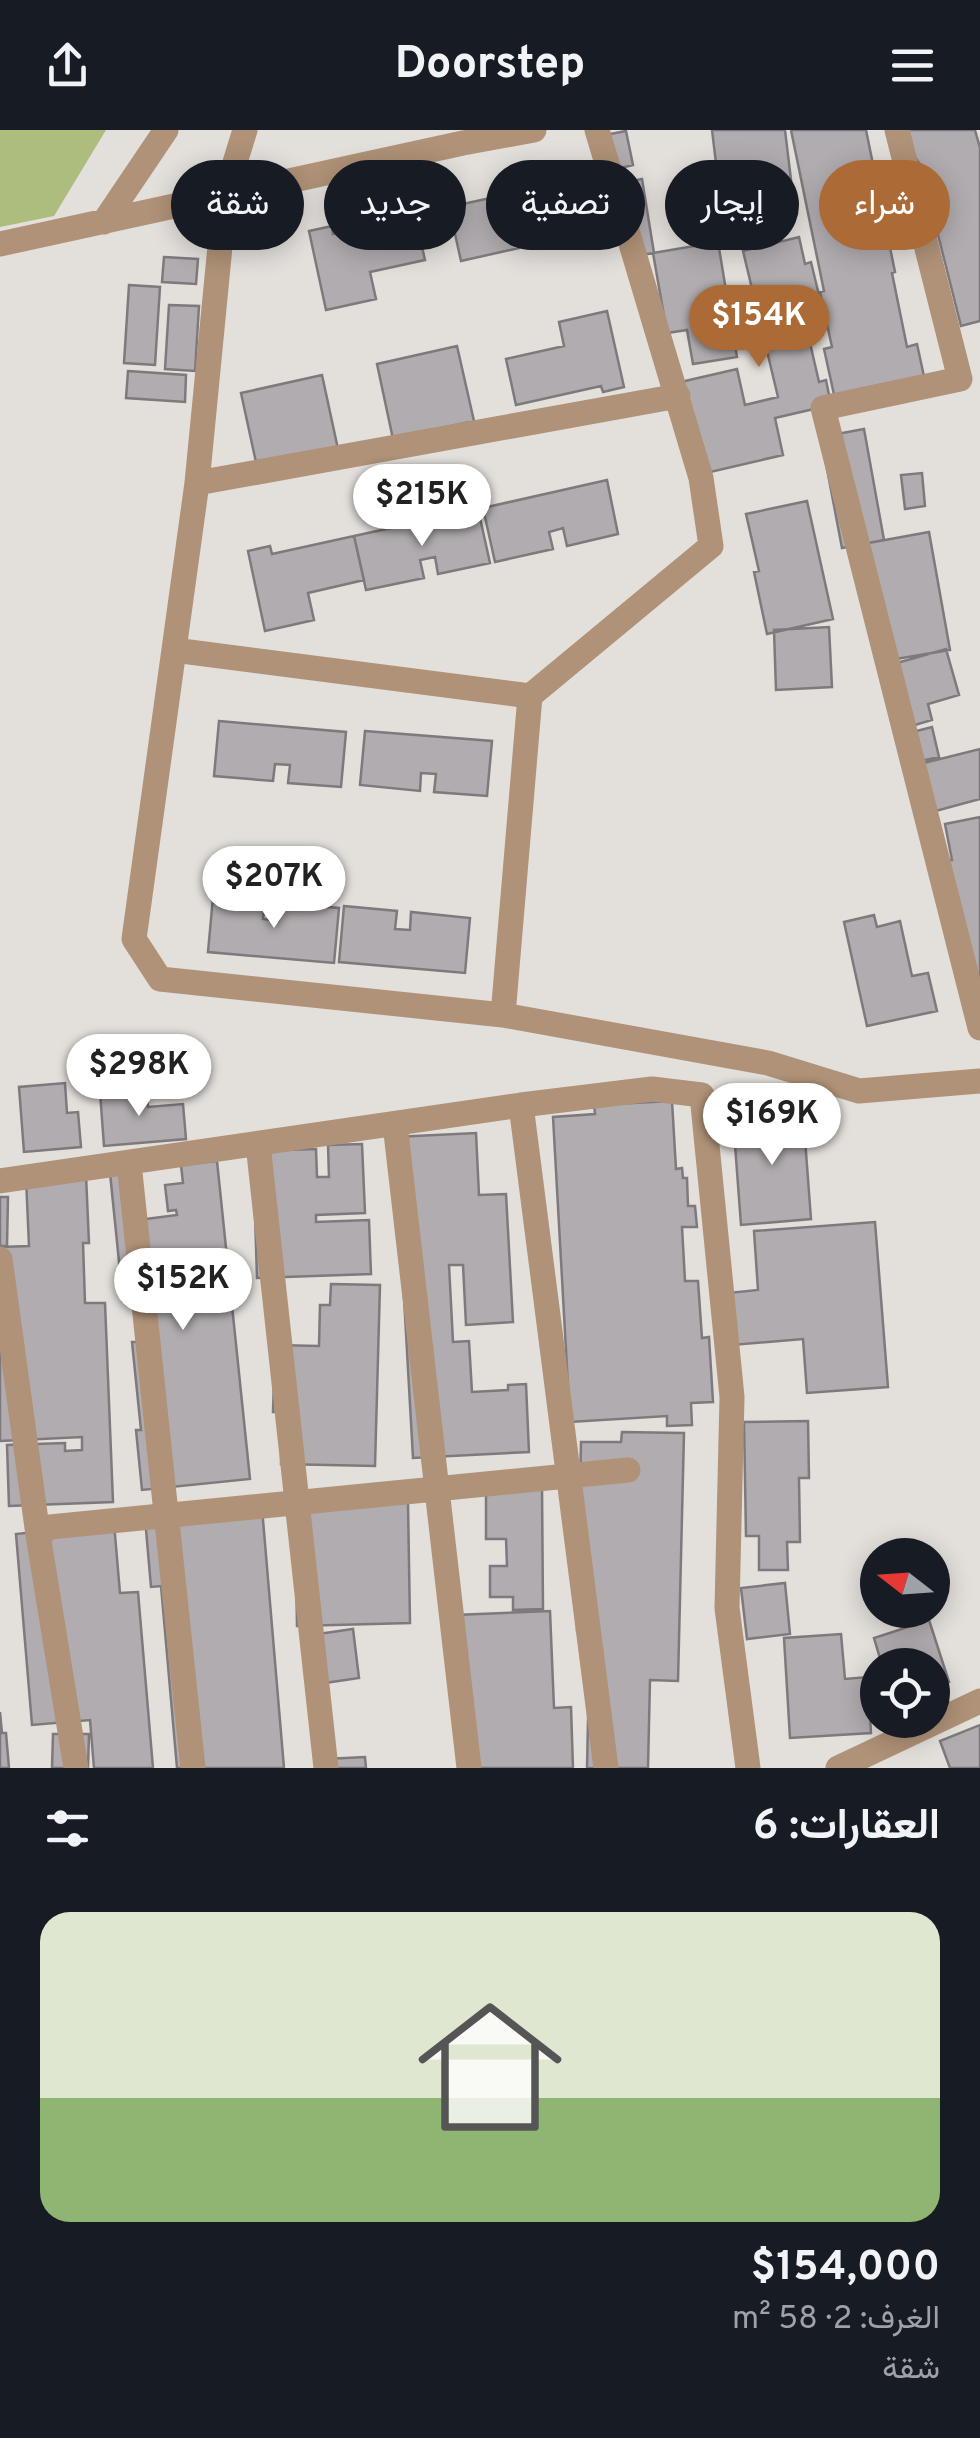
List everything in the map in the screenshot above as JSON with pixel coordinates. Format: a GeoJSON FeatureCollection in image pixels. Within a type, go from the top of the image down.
{"type":"FeatureCollection","features":[{"type":"Feature","properties":{"kind":"street"},"geometry":{"type":"LineString","coordinates":[[104,222],[166,130]]}},
{"type":"Feature","properties":{"kind":"street"},"geometry":{"type":"LineString","coordinates":[[236,160],[244,130]]}},
{"type":"Feature","properties":{"kind":"street"},"geometry":{"type":"LineString","coordinates":[[304,179],[534,130]]}},
{"type":"Feature","properties":{"kind":"street"},"geometry":{"type":"LineString","coordinates":[[503,1015],[530,696],[710,546],[701,478],[597,130]]}},
{"type":"Feature","properties":{"kind":"street"},"geometry":{"type":"LineString","coordinates":[[897,130],[960,380],[823,408],[980,1028]]}},
{"type":"Feature","properties":{"kind":"street"},"geometry":{"type":"LineString","coordinates":[[0,244],[171,207]]}},
{"type":"Feature","properties":{"kind":"street"},"geometry":{"type":"LineString","coordinates":[[220,250],[197,483],[134,939],[160,979],[503,1015],[768,1063],[860,1091],[980,1080]]}},
{"type":"Feature","properties":{"kind":"street"},"geometry":{"type":"LineString","coordinates":[[197,483],[678,396]]}},
{"type":"Feature","properties":{"kind":"street"},"geometry":{"type":"LineString","coordinates":[[174,650],[530,696]]}},
{"type":"Feature","properties":{"kind":"street"},"geometry":{"type":"LineString","coordinates":[[0,1182],[652,1089],[702,1094],[732,1397],[727,1608],[748,1768]]}},
{"type":"Feature","properties":{"kind":"street"},"geometry":{"type":"LineString","coordinates":[[520,1106],[606,1768]]}},
{"type":"Feature","properties":{"kind":"street"},"geometry":{"type":"LineString","coordinates":[[395,1124],[469,1768]]}},
{"type":"Feature","properties":{"kind":"street"},"geometry":{"type":"LineString","coordinates":[[258,1144],[326,1768]]}},
{"type":"Feature","properties":{"kind":"street"},"geometry":{"type":"LineString","coordinates":[[129,1162],[194,1768]]}},
{"type":"Feature","properties":{"kind":"street"},"geometry":{"type":"LineString","coordinates":[[0,1260],[38,1535],[76,1768]]}},
{"type":"Feature","properties":{"kind":"street"},"geometry":{"type":"LineString","coordinates":[[38,1535],[50,1527],[628,1470]]}},
{"type":"Feature","properties":{"kind":"street"},"geometry":{"type":"LineString","coordinates":[[838,1768],[980,1701]]}},
{"type":"Feature","properties":{"kind":"green space"},"geometry":{"type":"Polygon","coordinates":[[[0,130],[106,130],[54,216],[0,227],[0,130]]]}},
{"type":"Feature","properties":{"kind":"building"},"geometry":{"type":"Polygon","coordinates":[[[712,130],[785,130],[789,160],[716,160],[712,130]]]}},
{"type":"Feature","properties":{"kind":"building"},"geometry":{"type":"Polygon","coordinates":[[[791,130],[866,130],[872,160],[819,160],[819,250],[891,250],[907,347],[917,344],[925,381],[835,399],[824,349],[832,347],[820,292],[824,291],[791,130]]]}},
{"type":"Feature","properties":{"kind":"building"},"geometry":{"type":"Polygon","coordinates":[[[897,130],[975,130],[980,148],[980,321],[961,326],[942,250],[950,250],[950,160],[917,160],[897,130]]]}},
{"type":"Feature","properties":{"kind":"building"},"geometry":{"type":"Polygon","coordinates":[[[626,131],[632,160],[610,160],[605,135],[626,131]]]}},
{"type":"Feature","properties":{"kind":"building"},"geometry":{"type":"Polygon","coordinates":[[[645,198],[654,253],[628,257],[627,250],[645,250],[645,198]]]}},
{"type":"Feature","properties":{"kind":"building"},"geometry":{"type":"Polygon","coordinates":[[[486,199],[486,250],[510,250],[461,261],[459,250],[466,250],[466,203],[486,199]]]}},
{"type":"Feature","properties":{"kind":"building"},"geometry":{"type":"Polygon","coordinates":[[[324,228],[324,250],[423,250],[425,260],[370,272],[376,299],[326,310],[309,231],[324,228]]]}},
{"type":"Feature","properties":{"kind":"building"},"geometry":{"type":"Polygon","coordinates":[[[799,237],[805,264],[811,262],[823,312],[804,317],[819,382],[826,380],[831,405],[775,418],[783,455],[693,476],[672,384],[737,369],[745,405],[778,397],[743,251],[799,250],[799,237]]]}},
{"type":"Feature","properties":{"kind":"building"},"geometry":{"type":"Polygon","coordinates":[[[719,250],[737,357],[693,364],[687,330],[667,333],[653,253],[719,250]]]}},
{"type":"Feature","properties":{"kind":"building"},"geometry":{"type":"Polygon","coordinates":[[[164,257],[198,259],[196,284],[162,282],[164,257]]]}},
{"type":"Feature","properties":{"kind":"building"},"geometry":{"type":"Polygon","coordinates":[[[129,285],[160,287],[155,365],[124,363],[129,285]]]}},
{"type":"Feature","properties":{"kind":"building"},"geometry":{"type":"Polygon","coordinates":[[[169,305],[199,306],[195,371],[165,369],[169,305]]]}},
{"type":"Feature","properties":{"kind":"building"},"geometry":{"type":"Polygon","coordinates":[[[607,311],[624,387],[603,392],[601,386],[516,405],[506,359],[564,346],[559,322],[607,311]]]}},
{"type":"Feature","properties":{"kind":"building"},"geometry":{"type":"Polygon","coordinates":[[[457,346],[474,421],[393,439],[377,364],[457,346]]]}},
{"type":"Feature","properties":{"kind":"building"},"geometry":{"type":"Polygon","coordinates":[[[128,371],[186,375],[185,402],[126,398],[128,371]]]}},
{"type":"Feature","properties":{"kind":"building"},"geometry":{"type":"Polygon","coordinates":[[[322,375],[338,449],[257,467],[241,393],[322,375]]]}},
{"type":"Feature","properties":{"kind":"building"},"geometry":{"type":"Polygon","coordinates":[[[864,429],[884,540],[842,548],[821,437],[864,429]]]}},
{"type":"Feature","properties":{"kind":"building"},"geometry":{"type":"Polygon","coordinates":[[[922,473],[925,506],[905,509],[901,475],[922,473]]]}},
{"type":"Feature","properties":{"kind":"building"},"geometry":{"type":"Polygon","coordinates":[[[607,480],[618,534],[567,546],[563,528],[549,532],[553,549],[495,562],[483,508],[607,480]]]}},
{"type":"Feature","properties":{"kind":"building"},"geometry":{"type":"Polygon","coordinates":[[[807,501],[833,619],[767,634],[746,514],[807,501]]]}},
{"type":"Feature","properties":{"kind":"building"},"geometry":{"type":"Polygon","coordinates":[[[478,509],[490,563],[438,574],[435,557],[420,560],[424,578],[366,590],[354,536],[478,509]]]}},
{"type":"Feature","properties":{"kind":"building"},"geometry":{"type":"Polygon","coordinates":[[[929,532],[950,650],[878,662],[852,546],[929,532]]]}},
{"type":"Feature","properties":{"kind":"building"},"geometry":{"type":"Polygon","coordinates":[[[354,536],[364,580],[308,593],[314,620],[265,631],[248,551],[270,546],[272,554],[354,536]]]}},
{"type":"Feature","properties":{"kind":"building"},"geometry":{"type":"Polygon","coordinates":[[[829,627],[832,687],[776,690],[774,630],[829,627]]]}},
{"type":"Feature","properties":{"kind":"building"},"geometry":{"type":"Polygon","coordinates":[[[946,649],[959,695],[928,704],[932,720],[898,730],[897,663],[946,649]]]}},
{"type":"Feature","properties":{"kind":"building"},"geometry":{"type":"Polygon","coordinates":[[[219,721],[346,732],[341,787],[288,783],[290,765],[275,764],[273,781],[214,776],[219,721]]]}},
{"type":"Feature","properties":{"kind":"building"},"geometry":{"type":"Polygon","coordinates":[[[932,727],[939,757],[916,762],[909,733],[932,727]]]}},
{"type":"Feature","properties":{"kind":"building"},"geometry":{"type":"Polygon","coordinates":[[[365,731],[492,741],[487,796],[434,792],[436,774],[421,773],[420,791],[360,785],[365,731]]]}},
{"type":"Feature","properties":{"kind":"building"},"geometry":{"type":"Polygon","coordinates":[[[980,749],[980,799],[921,815],[908,767],[980,749]]]}},
{"type":"Feature","properties":{"kind":"building"},"geometry":{"type":"Polygon","coordinates":[[[980,817],[980,1024],[940,862],[952,860],[945,824],[980,817]]]}},
{"type":"Feature","properties":{"kind":"building"},"geometry":{"type":"Polygon","coordinates":[[[213,897],[265,902],[263,919],[278,921],[280,903],[339,908],[334,963],[208,952],[213,897]]]}},
{"type":"Feature","properties":{"kind":"building"},"geometry":{"type":"Polygon","coordinates":[[[344,906],[397,911],[395,929],[410,930],[411,912],[470,918],[465,973],[339,962],[344,906]]]}},
{"type":"Feature","properties":{"kind":"building"},"geometry":{"type":"Polygon","coordinates":[[[874,915],[877,927],[900,921],[912,976],[928,973],[937,1011],[867,1026],[844,922],[874,915]]]}},
{"type":"Feature","properties":{"kind":"building"},"geometry":{"type":"Polygon","coordinates":[[[65,1083],[67,1113],[78,1112],[81,1147],[24,1152],[19,1087],[65,1083]]]}},
{"type":"Feature","properties":{"kind":"building"},"geometry":{"type":"Polygon","coordinates":[[[146,1088],[148,1107],[183,1104],[186,1139],[104,1146],[100,1092],[146,1088]]]}},
{"type":"Feature","properties":{"kind":"building"},"geometry":{"type":"Polygon","coordinates":[[[672,1101],[676,1169],[682,1168],[683,1178],[687,1178],[688,1206],[695,1206],[697,1227],[682,1227],[685,1281],[698,1281],[702,1338],[709,1337],[713,1402],[691,1403],[692,1425],[667,1426],[667,1416],[570,1422],[553,1117],[595,1114],[594,1105],[672,1101]]]}},
{"type":"Feature","properties":{"kind":"building"},"geometry":{"type":"Polygon","coordinates":[[[803,1112],[811,1219],[741,1225],[733,1118],[803,1112]]]}},
{"type":"Feature","properties":{"kind":"building"},"geometry":{"type":"Polygon","coordinates":[[[476,1133],[479,1195],[506,1194],[513,1322],[466,1325],[463,1265],[449,1265],[453,1342],[469,1341],[472,1392],[508,1390],[508,1385],[526,1384],[529,1452],[413,1458],[395,1137],[476,1133]]]}},
{"type":"Feature","properties":{"kind":"building"},"geometry":{"type":"Polygon","coordinates":[[[362,1144],[365,1213],[316,1215],[316,1222],[369,1220],[371,1274],[257,1278],[253,1151],[316,1149],[317,1177],[329,1177],[328,1145],[362,1144]]]}},
{"type":"Feature","properties":{"kind":"building"},"geometry":{"type":"Polygon","coordinates":[[[217,1161],[250,1479],[142,1490],[136,1430],[141,1430],[132,1342],[142,1342],[137,1300],[123,1301],[110,1173],[133,1170],[138,1220],[177,1215],[176,1210],[168,1211],[165,1185],[183,1183],[181,1165],[217,1161]]]}},
{"type":"Feature","properties":{"kind":"building"},"geometry":{"type":"Polygon","coordinates":[[[86,1175],[89,1243],[83,1243],[85,1303],[105,1303],[113,1502],[9,1506],[7,1445],[65,1443],[65,1451],[82,1450],[82,1437],[0,1441],[0,1247],[29,1246],[26,1178],[86,1175]]]}},
{"type":"Feature","properties":{"kind":"building"},"geometry":{"type":"Polygon","coordinates":[[[0,1197],[8,1197],[7,1246],[0,1246],[0,1197]]]}},
{"type":"Feature","properties":{"kind":"building"},"geometry":{"type":"Polygon","coordinates":[[[875,1222],[888,1387],[807,1393],[803,1339],[732,1345],[728,1293],[758,1290],[754,1231],[875,1222]]]}},
{"type":"Feature","properties":{"kind":"building"},"geometry":{"type":"Polygon","coordinates":[[[331,1284],[380,1285],[375,1466],[281,1464],[282,1412],[273,1412],[275,1345],[319,1346],[320,1305],[330,1305],[331,1284]]]}},
{"type":"Feature","properties":{"kind":"building"},"geometry":{"type":"Polygon","coordinates":[[[808,1421],[809,1478],[799,1478],[800,1542],[787,1542],[788,1570],[759,1570],[759,1536],[746,1536],[744,1422],[808,1421]]]}},
{"type":"Feature","properties":{"kind":"building"},"geometry":{"type":"Polygon","coordinates":[[[622,1432],[684,1433],[678,1681],[650,1680],[648,1768],[587,1768],[590,1631],[577,1630],[581,1442],[621,1442],[622,1432]]]}},
{"type":"Feature","properties":{"kind":"building"},"geometry":{"type":"Polygon","coordinates":[[[486,1485],[542,1485],[543,1609],[513,1610],[513,1597],[490,1597],[490,1566],[507,1566],[506,1539],[486,1539],[486,1485]]]}},
{"type":"Feature","properties":{"kind":"building"},"geometry":{"type":"Polygon","coordinates":[[[295,1496],[408,1503],[410,1623],[297,1626],[295,1496]]]}},
{"type":"Feature","properties":{"kind":"building"},"geometry":{"type":"Polygon","coordinates":[[[262,1508],[284,1768],[177,1768],[161,1586],[151,1587],[145,1518],[262,1508]]]}},
{"type":"Feature","properties":{"kind":"building"},"geometry":{"type":"Polygon","coordinates":[[[114,1523],[120,1593],[138,1592],[153,1768],[94,1768],[90,1720],[32,1725],[16,1534],[114,1523]]]}},
{"type":"Feature","properties":{"kind":"building"},"geometry":{"type":"Polygon","coordinates":[[[785,1583],[790,1634],[747,1639],[741,1588],[785,1583]]]}},
{"type":"Feature","properties":{"kind":"building"},"geometry":{"type":"Polygon","coordinates":[[[550,1611],[554,1708],[571,1707],[573,1768],[461,1768],[455,1615],[550,1611]]]}},
{"type":"Feature","properties":{"kind":"building"},"geometry":{"type":"Polygon","coordinates":[[[905,1628],[932,1628],[938,1648],[877,1648],[874,1638],[905,1628]]]}},
{"type":"Feature","properties":{"kind":"building"},"geometry":{"type":"Polygon","coordinates":[[[353,1629],[359,1678],[318,1684],[311,1635],[353,1629]]]}},
{"type":"Feature","properties":{"kind":"building"},"geometry":{"type":"Polygon","coordinates":[[[841,1634],[845,1679],[860,1678],[860,1734],[790,1738],[784,1638],[841,1634]]]}},
{"type":"Feature","properties":{"kind":"building"},"geometry":{"type":"Polygon","coordinates":[[[0,1712],[2,1733],[6,1733],[9,1768],[0,1768],[0,1712]]]}},
{"type":"Feature","properties":{"kind":"building"},"geometry":{"type":"Polygon","coordinates":[[[980,1725],[980,1768],[950,1768],[940,1741],[980,1725]]]}},
{"type":"Feature","properties":{"kind":"building"},"geometry":{"type":"Polygon","coordinates":[[[53,1734],[89,1734],[88,1768],[52,1768],[53,1734]]]}},
{"type":"Feature","properties":{"kind":"building"},"geometry":{"type":"Polygon","coordinates":[[[365,1757],[366,1768],[326,1768],[325,1759],[365,1757]]]}}]}
